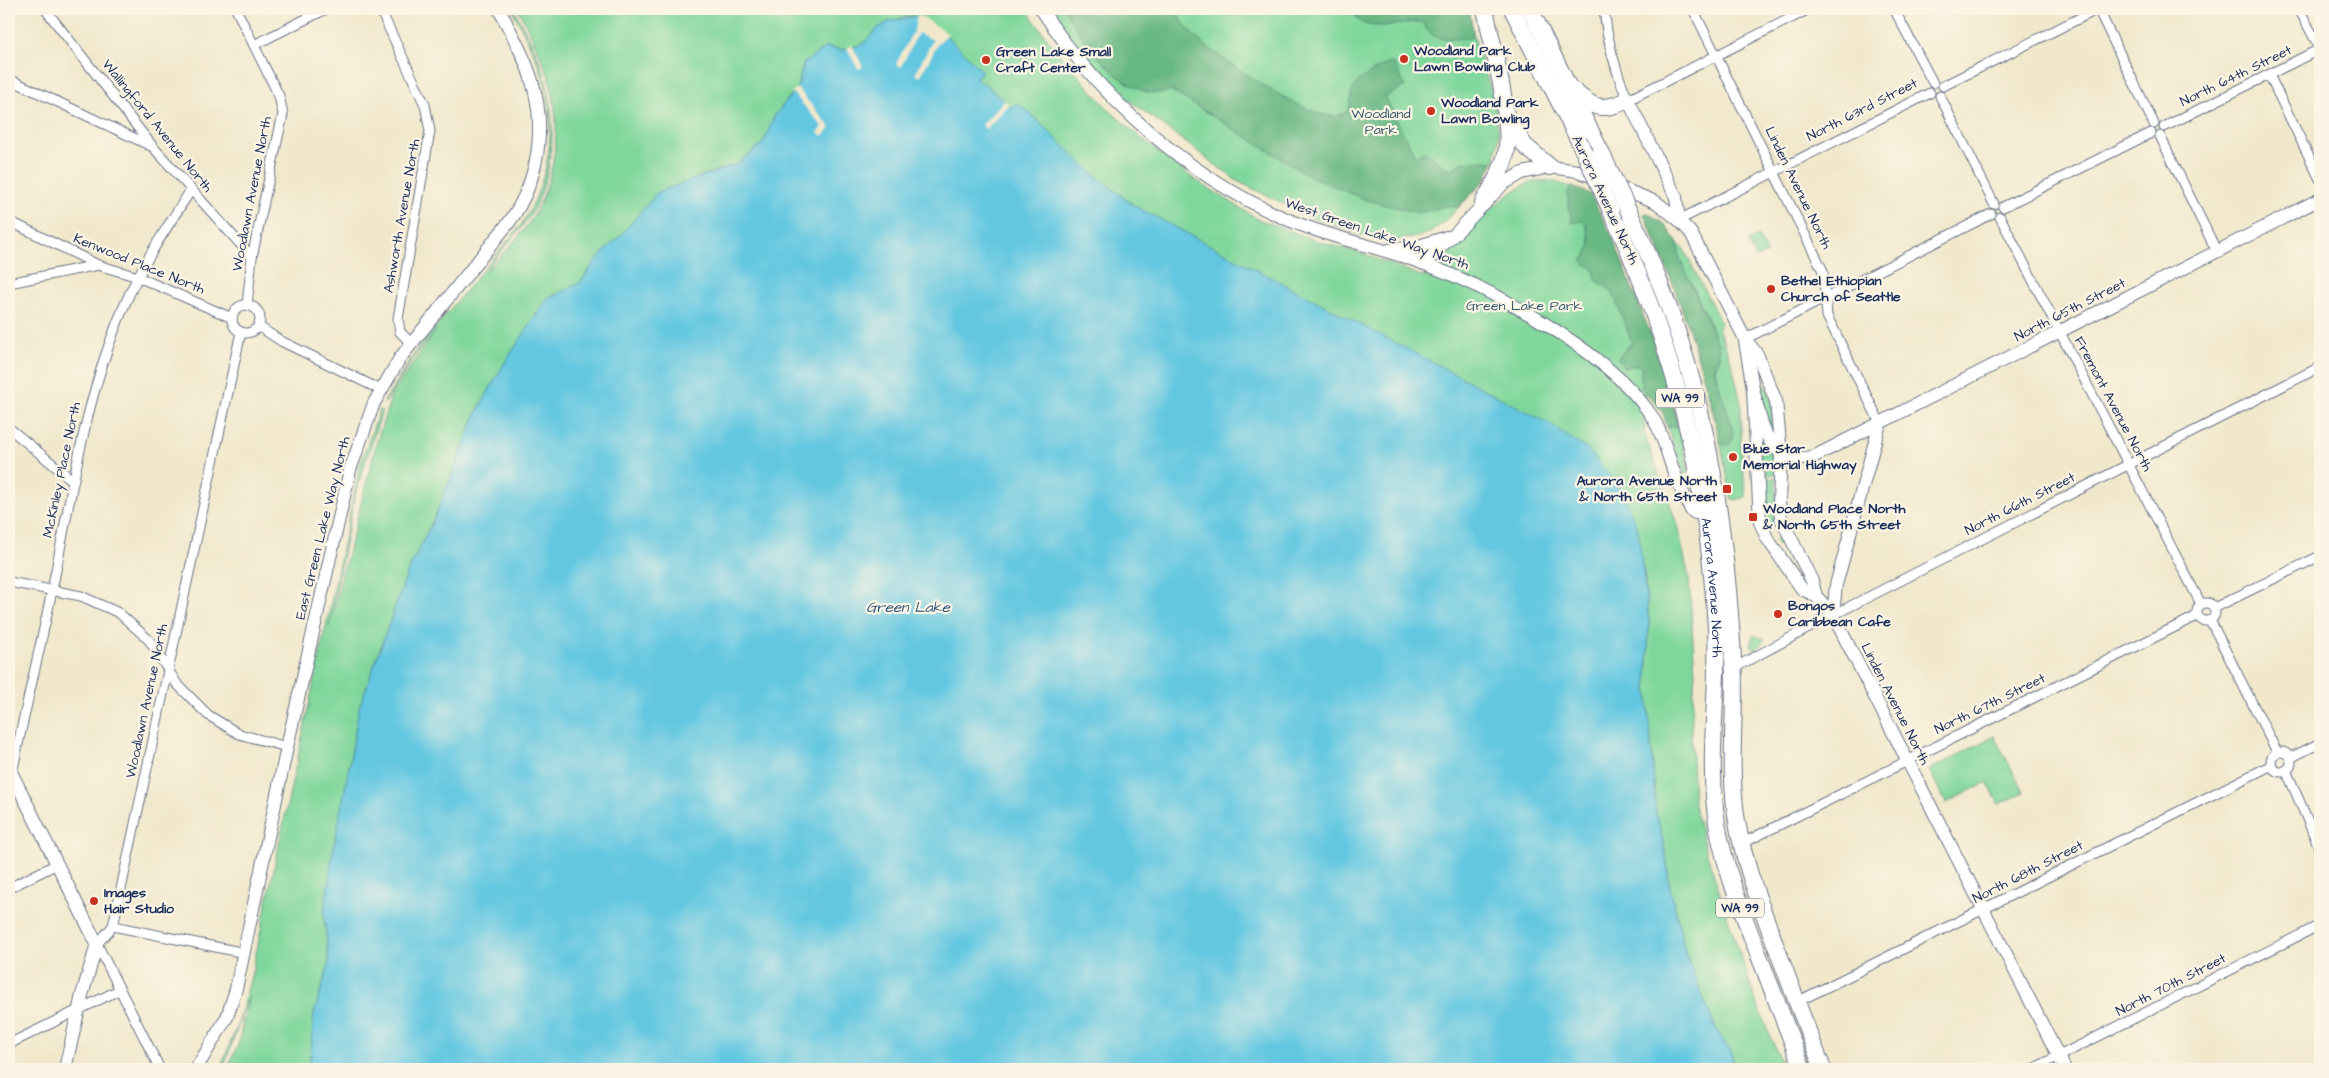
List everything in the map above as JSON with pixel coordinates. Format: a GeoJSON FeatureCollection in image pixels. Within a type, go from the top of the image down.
{"type":"FeatureCollection","features":[{"type":"Feature","properties":{"kind":"highway"},"geometry":{"type":"LineString","coordinates":[[1483,203],[1506,154],[1506,117],[1485,9]]}},
{"type":"Feature","properties":{"kind":"highway","name":"Aurora Avenue North"},"geometry":{"type":"LineString","coordinates":[[1512,9],[1579,142],[1611,211],[1640,278],[1668,355],[1689,433],[1704,513],[1716,631],[1717,668],[1712,761],[1718,830],[1736,896],[1803,1069]]}},
{"type":"Feature","properties":{"kind":"highway","name":"Aurora Avenue North"},"geometry":{"type":"LineString","coordinates":[[1530,9],[1631,216],[1667,300],[1691,374],[1708,440],[1723,534],[1734,668],[1731,773],[1741,844],[1754,887],[1823,1069]]}},
{"type":"Feature","properties":{"kind":"highway"},"geometry":{"type":"LineString","coordinates":[[1569,86],[1590,104],[1604,108],[1628,100]]}},
{"type":"Feature","properties":{"kind":"highway"},"geometry":{"type":"LineString","coordinates":[[1506,117],[1525,146],[1550,167]]}},
{"type":"Feature","properties":{"kind":"main road","name":"East Green Lake Way North"},"geometry":{"type":"LineString","coordinates":[[196,1069],[227,1017],[236,990],[287,747],[350,470],[364,427],[381,390],[411,343],[517,211],[528,189],[535,166],[539,121],[534,88],[525,62],[499,9]]}},
{"type":"Feature","properties":{"kind":"main road","name":"West Green Lake Way North"},"geometry":{"type":"LineString","coordinates":[[1041,9],[1078,61],[1112,97],[1183,158],[1220,184],[1276,215],[1334,238],[1378,249],[1460,277],[1528,314],[1586,350],[1629,389],[1650,412],[1691,510],[1695,513],[1704,513]]}},
{"type":"Feature","properties":{"kind":"main road"},"geometry":{"type":"LineString","coordinates":[[1628,100],[1676,197],[1679,220]]}},
{"type":"Feature","properties":{"kind":"main road"},"geometry":{"type":"LineString","coordinates":[[1422,263],[1454,234],[1494,191],[1513,177],[1532,170],[1550,167],[1578,171],[1656,202],[1679,220],[1691,233],[1745,339],[1757,354],[1776,401],[1786,449],[1793,453],[1801,454],[1834,446]]}},
{"type":"Feature","properties":{"kind":"main road","name":"North 65th Street"},"geometry":{"type":"LineString","coordinates":[[1834,446],[2320,199]]}},
{"type":"Feature","properties":{"kind":"main road"},"geometry":{"type":"LineString","coordinates":[[1378,249],[1401,250],[1454,234]]}},
{"type":"Feature","properties":{"kind":"main road"},"geometry":{"type":"LineString","coordinates":[[1745,339],[1753,389],[1765,432],[1771,444],[1781,454],[1805,459],[1834,446]]}},
{"type":"Feature","properties":{"kind":"main road"},"geometry":{"type":"LineString","coordinates":[[1753,389],[1758,517],[1767,538],[1802,589],[1816,596]]}},
{"type":"Feature","properties":{"kind":"main road"},"geometry":{"type":"LineString","coordinates":[[1776,401],[1781,454],[1779,502],[1784,526],[1812,581],[1816,596]]}},
{"type":"Feature","properties":{"kind":"main road"},"geometry":{"type":"LineString","coordinates":[[1833,615],[1836,585],[1880,423]]}},
{"type":"Feature","properties":{"kind":"main road"},"geometry":{"type":"LineString","coordinates":[[1767,538],[1784,526]]}},
{"type":"Feature","properties":{"kind":"main road","name":"Linden Avenue North"},"geometry":{"type":"LineString","coordinates":[[1816,596],[1833,615],[2065,1069]]}},
{"type":"Feature","properties":{"kind":"main road"},"geometry":{"type":"LineString","coordinates":[[10,771],[97,944]]}},
{"type":"Feature","properties":{"kind":"main road","name":"Woodlawn Avenue North"},"geometry":{"type":"LineString","coordinates":[[66,1069],[78,1010],[97,944]]}},
{"type":"Feature","properties":{"kind":"street","name":"Wallingford Avenue North"},"geometry":{"type":"LineString","coordinates":[[45,9],[153,147],[252,257]]}},
{"type":"Feature","properties":{"kind":"street","name":"Woodlawn Avenue North"},"geometry":{"type":"LineString","coordinates":[[236,9],[279,96],[283,114],[252,257],[247,305]]}},
{"type":"Feature","properties":{"kind":"street"},"geometry":{"type":"LineString","coordinates":[[254,45],[326,9]]}},
{"type":"Feature","properties":{"kind":"street","name":"Ashworth Avenue North"},"geometry":{"type":"LineString","coordinates":[[380,9],[424,105],[430,131],[398,319],[400,332],[411,343]]}},
{"type":"Feature","properties":{"kind":"street"},"geometry":{"type":"LineString","coordinates":[[1604,9],[1614,65],[1628,100],[1809,9]]}},
{"type":"Feature","properties":{"kind":"street","name":"Linden Avenue North"},"geometry":{"type":"LineString","coordinates":[[1693,9],[1823,272],[1827,316],[1880,423]]}},
{"type":"Feature","properties":{"kind":"street"},"geometry":{"type":"LineString","coordinates":[[1894,9],[1933,83]]}},
{"type":"Feature","properties":{"kind":"street"},"geometry":{"type":"LineString","coordinates":[[2299,9],[2320,49]]}},
{"type":"Feature","properties":{"kind":"street"},"geometry":{"type":"LineString","coordinates":[[1943,86],[2090,11],[2095,16],[2102,12],[2154,124]]}},
{"type":"Feature","properties":{"kind":"street","name":"North 64th Street"},"geometry":{"type":"LineString","coordinates":[[2164,127],[2320,49]]}},
{"type":"Feature","properties":{"kind":"street"},"geometry":{"type":"LineString","coordinates":[[2269,75],[2320,179]]}},
{"type":"Feature","properties":{"kind":"street"},"geometry":{"type":"LineString","coordinates":[[9,79],[153,147]]}},
{"type":"Feature","properties":{"kind":"street"},"geometry":{"type":"LineString","coordinates":[[1940,96],[1934,97],[1930,93],[1929,87],[1933,83],[1940,83],[1943,86]]}},
{"type":"Feature","properties":{"kind":"street"},"geometry":{"type":"LineString","coordinates":[[1940,96],[1943,86]]}},
{"type":"Feature","properties":{"kind":"street","name":"North 63rd Street"},"geometry":{"type":"LineString","coordinates":[[1679,220],[1930,93]]}},
{"type":"Feature","properties":{"kind":"street"},"geometry":{"type":"LineString","coordinates":[[1940,96],[1994,204]]}},
{"type":"Feature","properties":{"kind":"street"},"geometry":{"type":"LineString","coordinates":[[2003,208],[2156,135],[2164,132],[2164,127],[2160,123],[2154,124],[2150,128],[2156,135],[2217,252]]}},
{"type":"Feature","properties":{"kind":"street","name":"McKinley Place North"},"geometry":{"type":"LineString","coordinates":[[10,771],[52,590],[72,480],[94,390],[124,306],[138,276],[191,190]]}},
{"type":"Feature","properties":{"kind":"street"},"geometry":{"type":"LineString","coordinates":[[1745,339],[1996,215],[2004,213],[2003,208],[1999,204],[1994,204]]}},
{"type":"Feature","properties":{"kind":"street"},"geometry":{"type":"LineString","coordinates":[[1994,204],[1990,209],[1996,215]]}},
{"type":"Feature","properties":{"kind":"street","name":"Fremont Avenue North"},"geometry":{"type":"LineString","coordinates":[[1996,215],[2060,332],[2201,604]]}},
{"type":"Feature","properties":{"kind":"street","name":"Kenwood Place North"},"geometry":{"type":"LineString","coordinates":[[9,221],[98,265],[138,276],[232,318]]}},
{"type":"Feature","properties":{"kind":"street"},"geometry":{"type":"LineString","coordinates":[[9,283],[98,265]]}},
{"type":"Feature","properties":{"kind":"street"},"geometry":{"type":"LineString","coordinates":[[247,305],[258,312],[260,321],[252,332],[240,332],[234,327],[232,318],[239,307],[247,305]]}},
{"type":"Feature","properties":{"kind":"street"},"geometry":{"type":"LineString","coordinates":[[258,326],[282,341],[381,390]]}},
{"type":"Feature","properties":{"kind":"street","name":"Woodlawn Avenue North"},"geometry":{"type":"LineString","coordinates":[[97,944],[112,926],[169,671],[240,332]]}},
{"type":"Feature","properties":{"kind":"street","name":"North 66th Street"},"geometry":{"type":"LineString","coordinates":[[1734,668],[1833,615],[2320,368]]}},
{"type":"Feature","properties":{"kind":"street"},"geometry":{"type":"LineString","coordinates":[[9,428],[72,480]]}},
{"type":"Feature","properties":{"kind":"street"},"geometry":{"type":"LineString","coordinates":[[2214,608],[2320,556]]}},
{"type":"Feature","properties":{"kind":"street"},"geometry":{"type":"LineString","coordinates":[[9,582],[82,596],[118,613],[149,640],[177,684],[196,704],[223,726],[239,734],[287,747]]}},
{"type":"Feature","properties":{"kind":"street"},"geometry":{"type":"LineString","coordinates":[[2210,620],[2202,620],[2196,610],[2201,604],[2208,603],[2214,608]]}},
{"type":"Feature","properties":{"kind":"street"},"geometry":{"type":"LineString","coordinates":[[2210,620],[2214,614],[2214,608]]}},
{"type":"Feature","properties":{"kind":"street","name":"North 67th Street"},"geometry":{"type":"LineString","coordinates":[[1741,844],[2198,616]]}},
{"type":"Feature","properties":{"kind":"street"},"geometry":{"type":"LineString","coordinates":[[2210,620],[2277,752]]}},
{"type":"Feature","properties":{"kind":"street"},"geometry":{"type":"LineString","coordinates":[[2290,758],[2320,742]]}},
{"type":"Feature","properties":{"kind":"street"},"geometry":{"type":"LineString","coordinates":[[2277,752],[2283,752],[2290,758],[2290,766],[2286,770],[2276,771],[2272,766],[2272,757],[2277,752]]}},
{"type":"Feature","properties":{"kind":"street","name":"North 68th Street"},"geometry":{"type":"LineString","coordinates":[[1797,1002],[2272,766]]}},
{"type":"Feature","properties":{"kind":"street"},"geometry":{"type":"LineString","coordinates":[[2286,770],[2320,849]]}},
{"type":"Feature","properties":{"kind":"street"},"geometry":{"type":"LineString","coordinates":[[9,888],[57,864]]}},
{"type":"Feature","properties":{"kind":"street","name":"North 70th Street"},"geometry":{"type":"LineString","coordinates":[[2033,1069],[2320,925]]}},
{"type":"Feature","properties":{"kind":"street"},"geometry":{"type":"LineString","coordinates":[[112,926],[245,953]]}},
{"type":"Feature","properties":{"kind":"street"},"geometry":{"type":"LineString","coordinates":[[97,944],[160,1069]]}},
{"type":"Feature","properties":{"kind":"street"},"geometry":{"type":"LineString","coordinates":[[9,1044],[119,990]]}},
{"type":"Feature","properties":{"kind":"green space","name":"Green Lake Park"},"geometry":{"type":"Polygon","coordinates":[[[512,9],[514,9],[527,34],[542,69],[549,94],[552,145],[546,178],[534,209],[486,272],[518,237],[535,213],[549,180],[553,162],[556,125],[552,89],[547,72],[518,9],[1026,9],[1054,48],[1109,110],[1142,139],[1194,179],[1258,219],[1320,242],[1361,253],[1424,277],[1476,223],[1507,196],[1521,187],[1533,182],[1549,181],[1574,189],[1647,358],[1644,433],[1677,524],[1689,578],[1695,673],[1691,734],[1694,805],[1705,848],[1754,997],[1784,1069],[1735,1069],[1731,1053],[1715,1027],[1686,955],[1669,883],[1666,855],[1656,812],[1647,687],[1649,621],[1644,570],[1181,231],[1133,205],[1012,109],[984,83],[982,84],[976,78],[982,71],[946,35],[917,16],[904,17],[884,24],[863,44],[842,50],[826,47],[804,63],[797,88],[775,115],[763,143],[737,164],[701,176],[621,235],[596,260],[580,283],[547,299],[504,364],[478,410],[432,523],[408,571],[359,708],[324,914],[329,964],[314,1014],[309,1069],[227,1069],[238,1045],[249,995],[223,1069],[220,1069],[239,1021],[253,969],[255,969],[253,967],[296,764],[299,761],[297,761],[360,465],[380,409],[382,411],[354,498],[329,627],[377,441],[392,394],[437,329],[414,357],[384,402],[420,345],[521,225],[531,208],[545,172],[550,133],[547,94],[536,58],[512,9]]]}},
{"type":"Feature","properties":{"kind":"green space","name":"Woodland Park"},"geometry":{"type":"Polygon","coordinates":[[[1052,9],[1469,9],[1474,37],[1495,103],[1499,137],[1495,159],[1484,181],[1443,223],[1431,232],[1417,237],[1389,241],[1351,232],[1317,220],[1237,181],[1125,97],[1073,42],[1052,9]]]}},
{"type":"Feature","properties":{"kind":"green space"},"geometry":{"type":"Polygon","coordinates":[[[1065,9],[1176,9],[1192,34],[1219,56],[1285,98],[1324,115],[1336,116],[1347,111],[1354,87],[1360,80],[1388,63],[1394,64],[1405,86],[1385,97],[1415,156],[1424,152],[1447,168],[1453,168],[1470,161],[1494,162],[1484,181],[1459,207],[1445,206],[1419,213],[1366,200],[1308,175],[1172,91],[1153,93],[1127,82],[1114,72],[1090,47],[1065,9]]]}},
{"type":"Feature","properties":{"kind":"green space"},"geometry":{"type":"Polygon","coordinates":[[[1353,9],[1469,9],[1474,37],[1438,38],[1429,32],[1422,22],[1371,26],[1357,18],[1353,9]]]}},
{"type":"Feature","properties":{"kind":"green space"},"geometry":{"type":"Polygon","coordinates":[[[1572,186],[1590,194],[1612,236],[1654,343],[1679,426],[1667,427],[1663,413],[1641,387],[1641,366],[1635,365],[1624,368],[1618,358],[1632,342],[1612,291],[1596,280],[1594,269],[1582,262],[1591,245],[1586,225],[1582,221],[1572,223],[1567,194],[1572,186]]]}},
{"type":"Feature","properties":{"kind":"green space"},"geometry":{"type":"Polygon","coordinates":[[[1648,213],[1664,224],[1677,242],[1680,259],[1718,344],[1719,356],[1715,371],[1732,428],[1733,436],[1731,443],[1725,445],[1720,441],[1688,326],[1644,214],[1648,213]]]}},
{"type":"Feature","properties":{"kind":"green space"},"geometry":{"type":"Polygon","coordinates":[[[1758,236],[1767,253],[1756,258],[1748,241],[1758,236]]]}},
{"type":"Feature","properties":{"kind":"green space"},"geometry":{"type":"Polygon","coordinates":[[[1677,242],[1683,248],[1721,323],[1718,328],[1732,364],[1741,403],[1741,444],[1746,498],[1732,500],[1720,441],[1725,445],[1726,412],[1715,370],[1719,357],[1709,322],[1680,259],[1677,242]]]}},
{"type":"Feature","properties":{"kind":"green space"},"geometry":{"type":"Polygon","coordinates":[[[1759,374],[1772,399],[1773,440],[1767,420],[1759,374]]]}},
{"type":"Feature","properties":{"kind":"green space"},"geometry":{"type":"Polygon","coordinates":[[[1679,426],[1689,472],[1684,474],[1667,427],[1679,426]]]}},
{"type":"Feature","properties":{"kind":"green space"},"geometry":{"type":"Polygon","coordinates":[[[1760,433],[1776,457],[1776,475],[1761,475],[1760,433]]]}},
{"type":"Feature","properties":{"kind":"green space"},"geometry":{"type":"Polygon","coordinates":[[[1776,478],[1776,520],[1767,527],[1761,479],[1776,478]]]}},
{"type":"Feature","properties":{"kind":"green space"},"geometry":{"type":"Polygon","coordinates":[[[1781,535],[1808,584],[1807,585],[1775,540],[1781,535]]]}},
{"type":"Feature","properties":{"kind":"green space"},"geometry":{"type":"Polygon","coordinates":[[[1753,635],[1765,639],[1755,652],[1751,645],[1753,635]]]}},
{"type":"Feature","properties":{"kind":"green space"},"geometry":{"type":"Polygon","coordinates":[[[1994,736],[2024,792],[1999,804],[1987,782],[1946,803],[1929,770],[1994,736]]]}},
{"type":"Feature","properties":{"kind":"water","name":"Green Lake"},"geometry":{"type":"Polygon","coordinates":[[[917,16],[946,35],[982,71],[976,78],[982,84],[984,83],[1011,108],[1016,103],[1031,114],[1084,166],[1133,205],[1548,423],[1588,450],[1614,480],[1626,501],[1638,530],[1649,621],[1647,687],[1656,812],[1666,855],[1669,883],[1686,955],[1715,1027],[1731,1053],[1735,1069],[309,1069],[314,1014],[329,964],[324,914],[333,851],[359,708],[408,571],[432,523],[478,410],[504,364],[547,299],[580,283],[596,260],[621,235],[658,192],[737,164],[763,143],[775,115],[797,88],[804,63],[826,47],[842,50],[863,44],[878,28],[890,21],[917,16]]]}},
{"type":"Feature","properties":{"kind":"pier"},"geometry":{"type":"Polygon","coordinates":[[[917,16],[923,17],[948,34],[938,43],[920,77],[915,74],[933,40],[918,33],[901,67],[896,64],[914,30],[917,16]]]}},
{"type":"Feature","properties":{"kind":"pier"},"geometry":{"type":"Polygon","coordinates":[[[852,45],[863,67],[858,69],[847,48],[852,45]]]}},
{"type":"Feature","properties":{"kind":"pier"},"geometry":{"type":"Polygon","coordinates":[[[797,88],[831,128],[822,136],[818,132],[823,127],[792,92],[797,88]]]}},
{"type":"Feature","properties":{"kind":"pier"},"geometry":{"type":"Polygon","coordinates":[[[1005,100],[1009,105],[986,129],[982,125],[1005,100]]]}},
{"type":"Feature","properties":{"kind":"place","name":"Woodland Park Lawn Bowling Club"},"geometry":{"type":"Point","coordinates":[1404,59]}},
{"type":"Feature","properties":{"kind":"place","name":"Green Lake Small Craft Center"},"geometry":{"type":"Point","coordinates":[986,60]}},
{"type":"Feature","properties":{"kind":"place","name":"Woodland Park Lawn Bowling"},"geometry":{"type":"Point","coordinates":[1431,111]}},
{"type":"Feature","properties":{"kind":"place","name":"Bethel Ethiopian Church of Seattle"},"geometry":{"type":"Point","coordinates":[1771,289]}},
{"type":"Feature","properties":{"kind":"place","name":"Blue Star Memorial Highway"},"geometry":{"type":"Point","coordinates":[1733,457]}},
{"type":"Feature","properties":{"kind":"place","name":"Aurora Avenue North & North 65th Street"},"geometry":{"type":"Point","coordinates":[1727,489]}},
{"type":"Feature","properties":{"kind":"place","name":"Woodland Place North & North 65th Street"},"geometry":{"type":"Point","coordinates":[1753,517]}},
{"type":"Feature","properties":{"kind":"place","name":"Bongos Caribbean Cafe"},"geometry":{"type":"Point","coordinates":[1778,614]}},
{"type":"Feature","properties":{"kind":"place","name":"Images Hair Studio"},"geometry":{"type":"Point","coordinates":[94,901]}}]}
